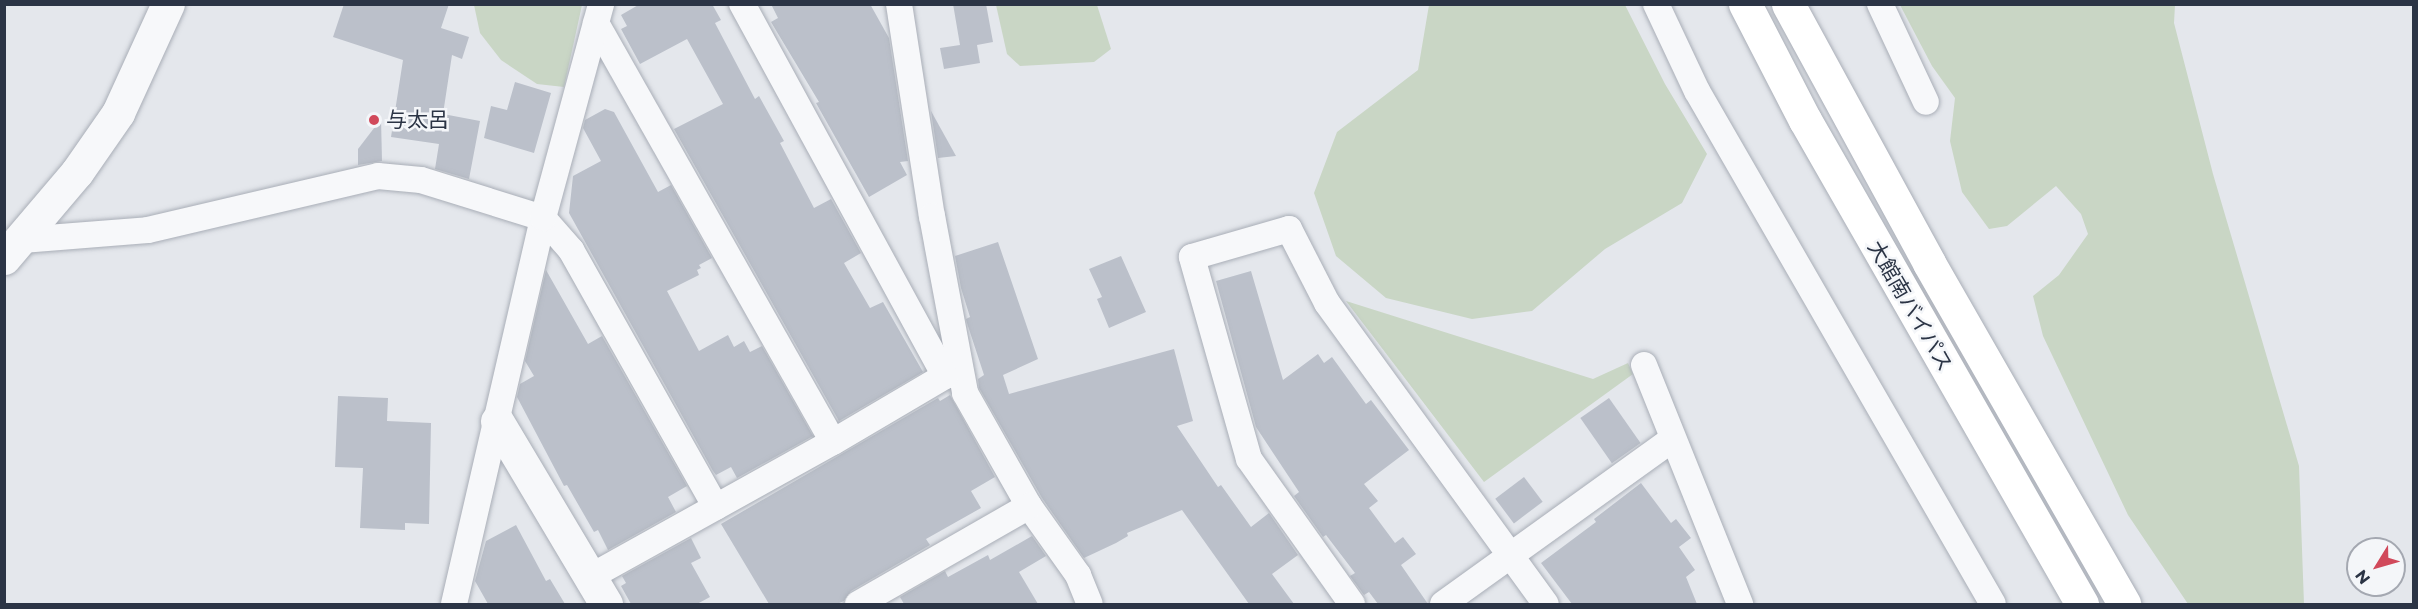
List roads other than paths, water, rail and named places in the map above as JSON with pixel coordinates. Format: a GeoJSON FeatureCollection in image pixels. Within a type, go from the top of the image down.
{"type":"FeatureCollection","features":[{"type":"Feature","properties":{"kind":"highway"},"geometry":{"type":"LineString","coordinates":[[1733,4],[1805,120]]}},
{"type":"Feature","properties":{"kind":"highway","name":"大館南バイパス"},"geometry":{"type":"LineString","coordinates":[[1745,4],[1805,120],[2082,604]]}},
{"type":"Feature","properties":{"kind":"highway","name":"大館南バイパス"},"geometry":{"type":"LineString","coordinates":[[1788,4],[1838,100],[2124,604]]}},
{"type":"Feature","properties":{"kind":"highway"},"geometry":{"type":"LineString","coordinates":[[1797,4],[1838,100]]}},
{"type":"Feature","properties":{"kind":"street"},"geometry":{"type":"LineString","coordinates":[[13,249],[77,172],[118,113],[168,4]]}},
{"type":"Feature","properties":{"kind":"street"},"geometry":{"type":"LineString","coordinates":[[742,4],[1029,506],[1078,575],[1090,604]]}},
{"type":"Feature","properties":{"kind":"street"},"geometry":{"type":"LineString","coordinates":[[899,4],[932,216],[953,374]]}},
{"type":"Feature","properties":{"kind":"street"},"geometry":{"type":"LineString","coordinates":[[1656,4],[1697,91],[1993,604]]}},
{"type":"Feature","properties":{"kind":"street"},"geometry":{"type":"LineString","coordinates":[[1880,4],[1926,102]]}},
{"type":"Feature","properties":{"kind":"street"},"geometry":{"type":"LineString","coordinates":[[598,14],[833,442]]}},
{"type":"Feature","properties":{"kind":"street"},"geometry":{"type":"LineString","coordinates":[[454,604],[498,422],[543,218],[598,14]]}},
{"type":"Feature","properties":{"kind":"street"},"geometry":{"type":"LineString","coordinates":[[13,249],[148,230],[378,176],[421,180],[543,218],[571,250],[716,507]]}},
{"type":"Feature","properties":{"kind":"street"},"geometry":{"type":"LineString","coordinates":[[1353,604],[1250,459],[1192,257],[1289,230],[1327,303],[1546,604]]}},
{"type":"Feature","properties":{"kind":"street"},"geometry":{"type":"LineString","coordinates":[[1644,365],[1740,604]]}},
{"type":"Feature","properties":{"kind":"street"},"geometry":{"type":"LineString","coordinates":[[590,577],[953,374]]}},
{"type":"Feature","properties":{"kind":"street"},"geometry":{"type":"LineString","coordinates":[[498,422],[606,604]]}},
{"type":"Feature","properties":{"kind":"street"},"geometry":{"type":"LineString","coordinates":[[1443,604],[1673,439]]}},
{"type":"Feature","properties":{"kind":"street"},"geometry":{"type":"LineString","coordinates":[[858,604],[1029,506]]}},
{"type":"Feature","properties":{"kind":"place","name":"与太呂"},"geometry":{"type":"Point","coordinates":[374,120]}}]}
